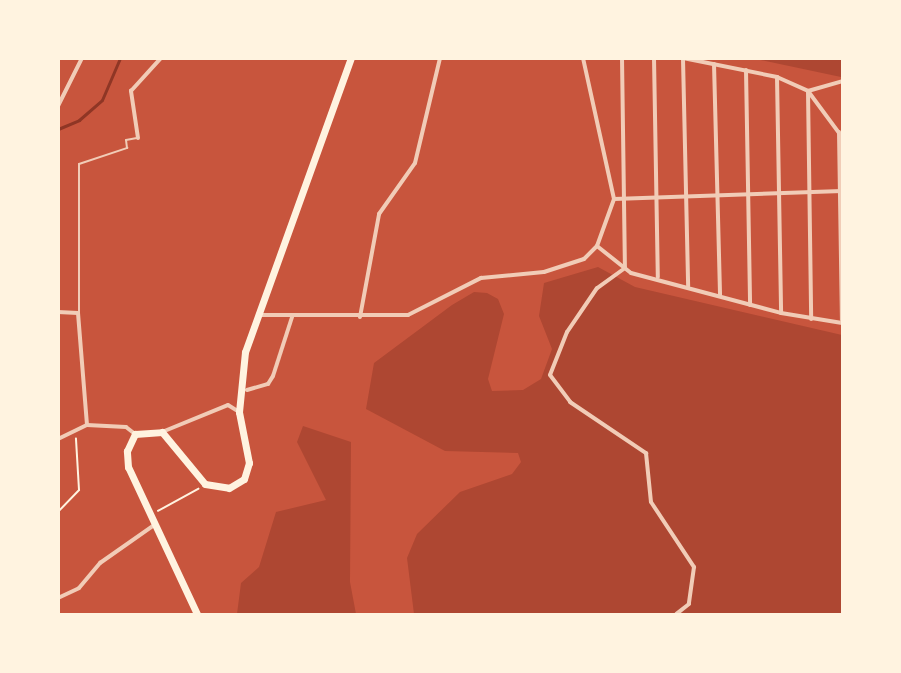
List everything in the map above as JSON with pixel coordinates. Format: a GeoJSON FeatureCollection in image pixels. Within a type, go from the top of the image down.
{"type":"FeatureCollection","features":[{"type":"Feature","properties":{"kind":"main road"},"geometry":{"type":"LineString","coordinates":[[197,615],[150,517],[126,459],[135,434],[162,432],[205,484],[229,488],[244,479],[249,463],[239,412],[245,352],[351,58]]}},
{"type":"Feature","properties":{"kind":"street"},"geometry":{"type":"LineString","coordinates":[[58,106],[82,58]]}},
{"type":"Feature","properties":{"kind":"street"},"geometry":{"type":"LineString","coordinates":[[138,138],[131,90],[160,58]]}},
{"type":"Feature","properties":{"kind":"street"},"geometry":{"type":"LineString","coordinates":[[360,317],[379,214],[415,163],[440,58]]}},
{"type":"Feature","properties":{"kind":"street"},"geometry":{"type":"LineString","coordinates":[[257,315],[292,317],[408,315],[482,278],[569,267],[597,246],[614,199],[583,58]]}},
{"type":"Feature","properties":{"kind":"street"},"geometry":{"type":"LineString","coordinates":[[622,58],[626,197],[625,268]]}},
{"type":"Feature","properties":{"kind":"street"},"geometry":{"type":"LineString","coordinates":[[654,58],[658,277]]}},
{"type":"Feature","properties":{"kind":"street"},"geometry":{"type":"LineString","coordinates":[[597,246],[625,268],[781,313],[843,322],[841,135],[808,91],[777,76],[683,58],[688,285]]}},
{"type":"Feature","properties":{"kind":"street"},"geometry":{"type":"LineString","coordinates":[[714,64],[720,295]]}},
{"type":"Feature","properties":{"kind":"street"},"geometry":{"type":"LineString","coordinates":[[746,70],[750,305]]}},
{"type":"Feature","properties":{"kind":"street"},"geometry":{"type":"LineString","coordinates":[[777,76],[781,313]]}},
{"type":"Feature","properties":{"kind":"street"},"geometry":{"type":"LineString","coordinates":[[808,91],[842,82]]}},
{"type":"Feature","properties":{"kind":"street"},"geometry":{"type":"LineString","coordinates":[[808,91],[811,319]]}},
{"type":"Feature","properties":{"kind":"street"},"geometry":{"type":"LineString","coordinates":[[614,199],[841,191]]}},
{"type":"Feature","properties":{"kind":"street"},"geometry":{"type":"LineString","coordinates":[[625,268],[597,288],[567,332],[550,375],[570,402],[646,453],[651,502],[694,567],[689,604],[676,615]]}},
{"type":"Feature","properties":{"kind":"street"},"geometry":{"type":"LineString","coordinates":[[58,312],[79,317],[87,425]]}},
{"type":"Feature","properties":{"kind":"street"},"geometry":{"type":"LineString","coordinates":[[247,390],[268,384],[273,376],[292,317]]}},
{"type":"Feature","properties":{"kind":"street"},"geometry":{"type":"LineString","coordinates":[[162,432],[228,405],[239,412]]}},
{"type":"Feature","properties":{"kind":"street"},"geometry":{"type":"LineString","coordinates":[[58,439],[87,425],[126,427],[135,434]]}},
{"type":"Feature","properties":{"kind":"street"},"geometry":{"type":"LineString","coordinates":[[58,598],[79,588],[100,563],[154,525]]}},
{"type":"Feature","properties":{"kind":"lane"},"geometry":{"type":"LineString","coordinates":[[79,317],[79,165],[127,148],[126,140],[138,138]]}},
{"type":"Feature","properties":{"kind":"path"},"geometry":{"type":"LineString","coordinates":[[58,512],[79,490],[73,459],[77,428]]}},
{"type":"Feature","properties":{"kind":"path"},"geometry":{"type":"LineString","coordinates":[[150,517],[205,484]]}},
{"type":"Feature","properties":{"kind":"shaded area"},"geometry":{"type":"Polygon","coordinates":[[[756,59],[842,59],[842,77],[841,77],[756,59]]]}},
{"type":"Feature","properties":{"kind":"shaded area"},"geometry":{"type":"Polygon","coordinates":[[[598,267],[635,287],[842,335],[842,614],[414,614],[407,558],[417,534],[460,492],[512,474],[521,462],[518,453],[445,451],[366,409],[374,363],[452,305],[474,292],[487,293],[498,299],[504,314],[488,379],[492,391],[523,390],[541,379],[552,349],[539,316],[544,283],[598,267]]]}},
{"type":"Feature","properties":{"kind":"shaded area"},"geometry":{"type":"Polygon","coordinates":[[[303,426],[351,442],[350,582],[356,614],[237,614],[241,583],[259,567],[276,512],[326,500],[297,442],[303,426]]]}},
{"type":"Feature","properties":{"kind":"waterway"},"geometry":{"type":"LineString","coordinates":[[58,129],[79,120],[102,100],[120,58]]}}]}
